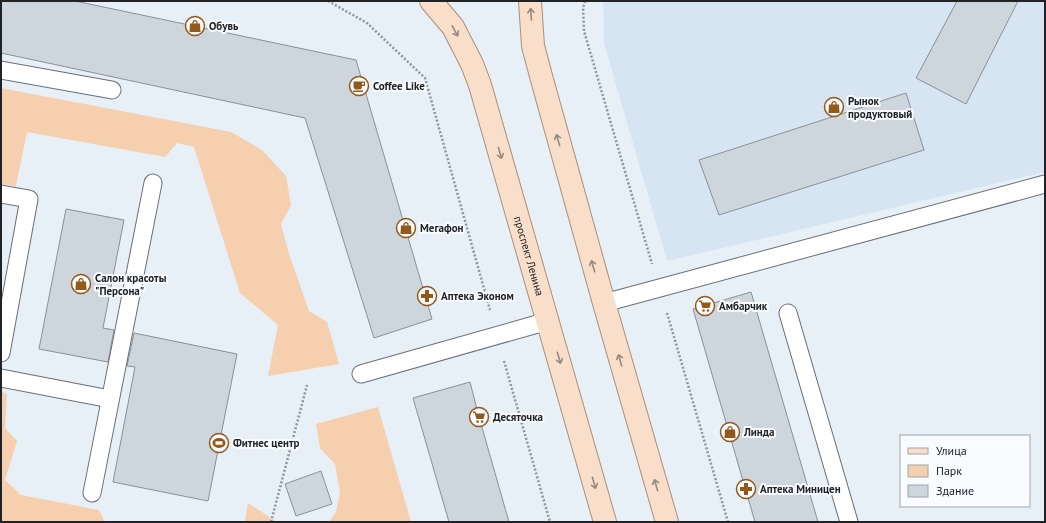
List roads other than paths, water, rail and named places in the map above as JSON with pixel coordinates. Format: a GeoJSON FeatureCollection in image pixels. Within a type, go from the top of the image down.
{"type":"FeatureCollection","features":[{"type":"Feature","properties":{"kind":"main road","name":"проспект Ленина"},"geometry":{"type":"LineString","coordinates":[[431,1],[453,27],[472,64],[480,85],[605,522]]}},
{"type":"Feature","properties":{"kind":"main road"},"geometry":{"type":"LineString","coordinates":[[530,1],[533,46],[604,303],[667,522]]}},
{"type":"Feature","properties":{"kind":"lane"},"geometry":{"type":"LineString","coordinates":[[1,70],[112,90]]}},
{"type":"Feature","properties":{"kind":"lane"},"geometry":{"type":"LineString","coordinates":[[92,493],[153,183]]}},
{"type":"Feature","properties":{"kind":"lane"},"geometry":{"type":"LineString","coordinates":[[604,303],[1045,184]]}},
{"type":"Feature","properties":{"kind":"lane"},"geometry":{"type":"LineString","coordinates":[[1,194],[29,199],[1,353]]}},
{"type":"Feature","properties":{"kind":"lane"},"geometry":{"type":"LineString","coordinates":[[788,313],[849,522]]}},
{"type":"Feature","properties":{"kind":"lane"},"geometry":{"type":"LineString","coordinates":[[362,374],[548,321]]}},
{"type":"Feature","properties":{"kind":"lane"},"geometry":{"type":"LineString","coordinates":[[1,378],[110,399]]}},
{"type":"Feature","properties":{"kind":"place","name":"Обувь"},"geometry":{"type":"Point","coordinates":[195,26]}},
{"type":"Feature","properties":{"kind":"place","name":"Coffee Like"},"geometry":{"type":"Point","coordinates":[359,86]}},
{"type":"Feature","properties":{"kind":"place","name":"Рынок продуктовый"},"geometry":{"type":"Point","coordinates":[834,107]}},
{"type":"Feature","properties":{"kind":"place","name":"Мегафон"},"geometry":{"type":"Point","coordinates":[406,228]}},
{"type":"Feature","properties":{"kind":"place","name":"Салон красоты \"Персона\""},"geometry":{"type":"Point","coordinates":[81,284]}},
{"type":"Feature","properties":{"kind":"place","name":"Аптека Эконом"},"geometry":{"type":"Point","coordinates":[427,296]}},
{"type":"Feature","properties":{"kind":"place","name":"Амбарчик"},"geometry":{"type":"Point","coordinates":[705,306]}},
{"type":"Feature","properties":{"kind":"place","name":"Десяточка"},"geometry":{"type":"Point","coordinates":[479,417]}},
{"type":"Feature","properties":{"kind":"place","name":"Линда"},"geometry":{"type":"Point","coordinates":[730,432]}},
{"type":"Feature","properties":{"kind":"place","name":"Фитнес центр"},"geometry":{"type":"Point","coordinates":[219,443]}},
{"type":"Feature","properties":{"kind":"place","name":"Аптека Миницен"},"geometry":{"type":"Point","coordinates":[746,489]}}]}
